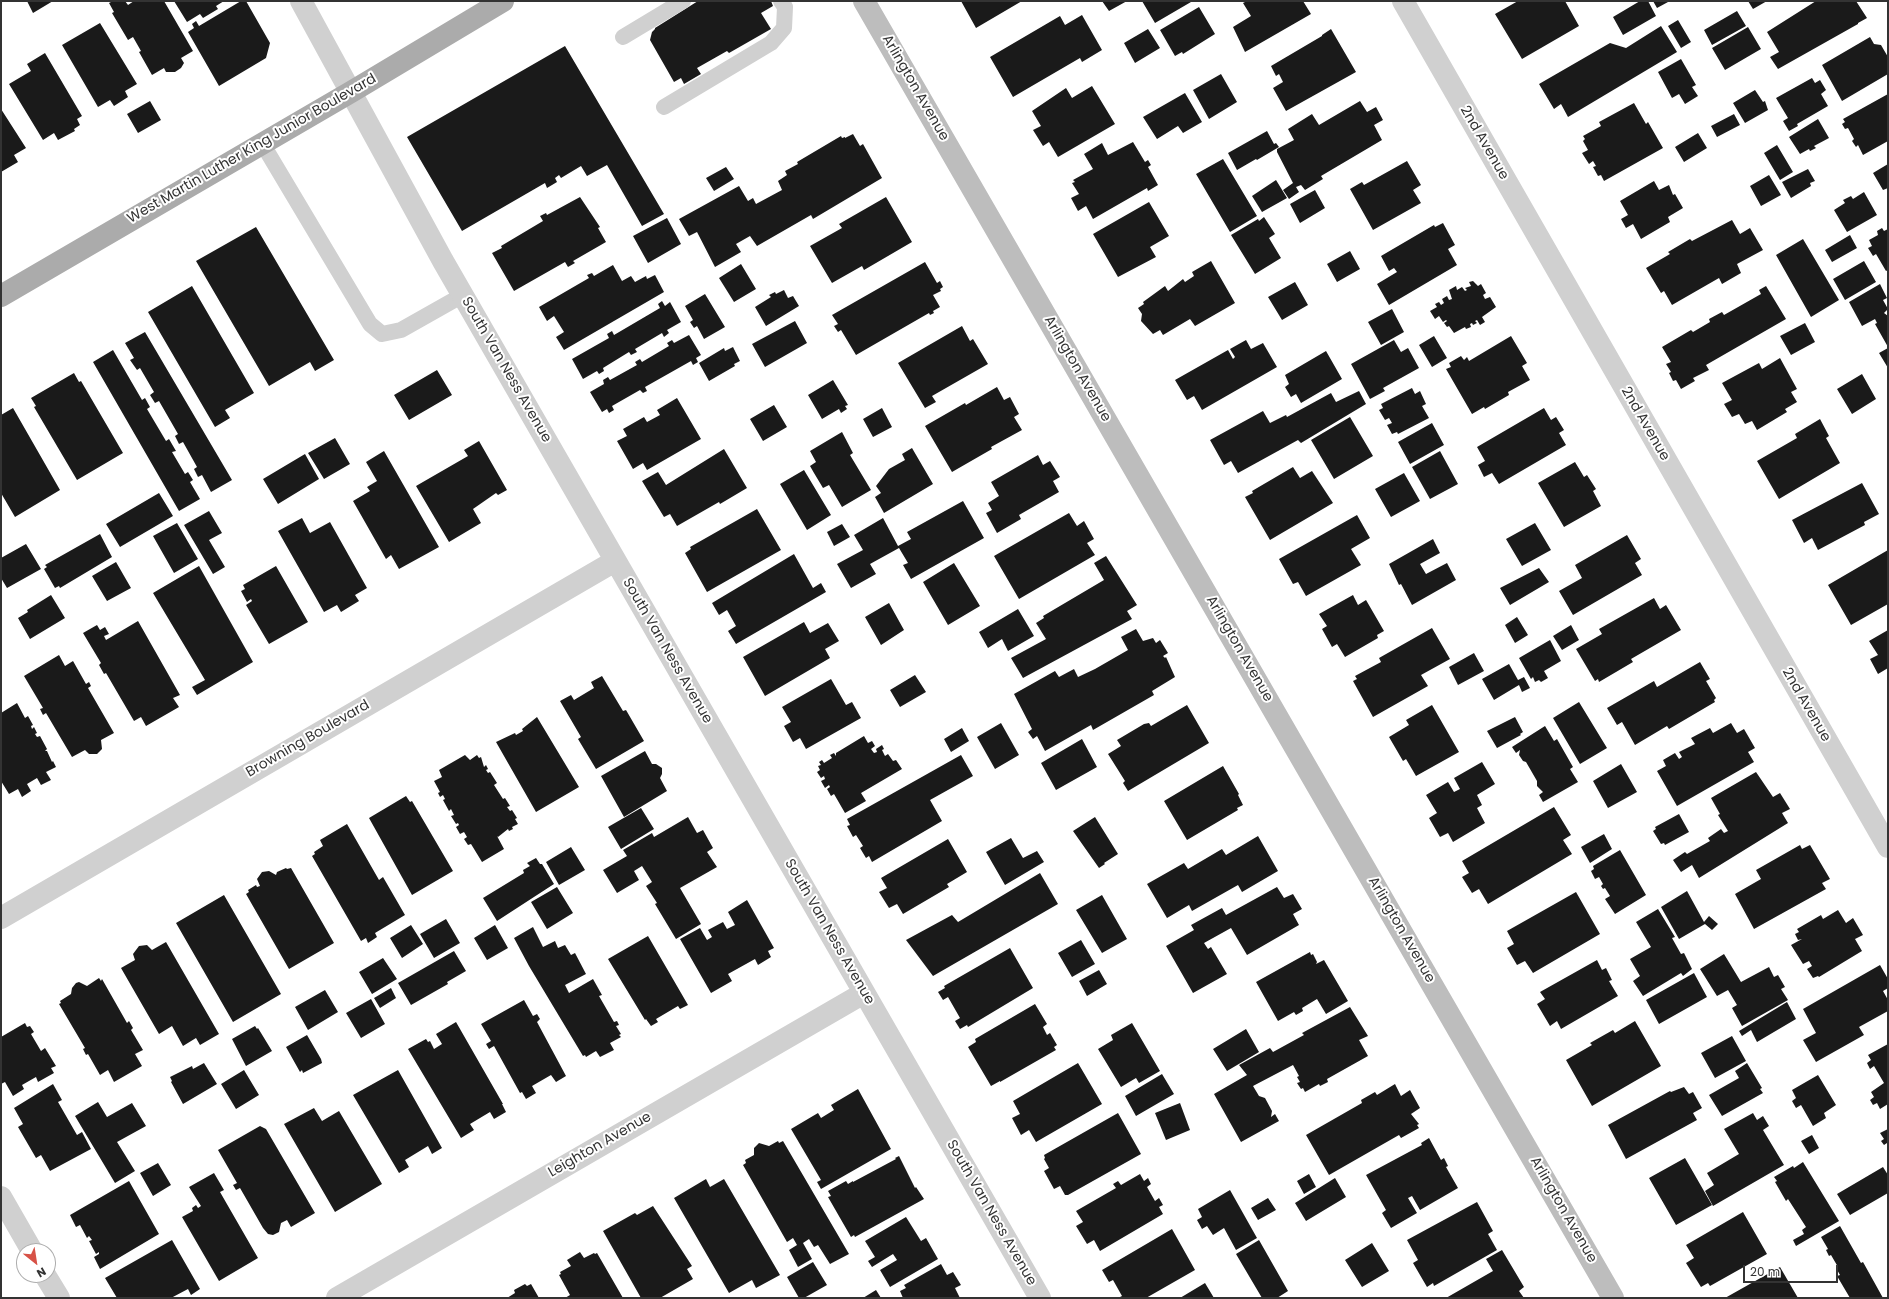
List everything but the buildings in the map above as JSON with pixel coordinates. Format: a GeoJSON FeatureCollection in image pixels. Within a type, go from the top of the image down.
{"type":"FeatureCollection","features":[{"type":"Feature","properties":{"kind":"main road","name":"West Martin Luther King Junior Boulevard"},"geometry":{"type":"LineString","coordinates":[[1,296],[351,92],[503,1]]}},
{"type":"Feature","properties":{"kind":"main road","name":"Arlington Avenue"},"geometry":{"type":"LineString","coordinates":[[864,1],[1613,1298]]}},
{"type":"Feature","properties":{"kind":"street","name":"South Van Ness Avenue"},"geometry":{"type":"LineString","coordinates":[[301,1],[463,295],[1040,1298]]}},
{"type":"Feature","properties":{"kind":"street","name":"2nd Avenue"},"geometry":{"type":"LineString","coordinates":[[1403,1],[1888,847]]}},
{"type":"Feature","properties":{"kind":"street","name":"Browning Boulevard"},"geometry":{"type":"LineString","coordinates":[[1,918],[615,560]]}},
{"type":"Feature","properties":{"kind":"street","name":"Leighton Avenue"},"geometry":{"type":"LineString","coordinates":[[337,1298],[864,993]]}},
{"type":"Feature","properties":{"kind":"street"},"geometry":{"type":"LineString","coordinates":[[1,1197],[27,1243]]}},
{"type":"Feature","properties":{"kind":"street"},"geometry":{"type":"LineString","coordinates":[[50,1283],[59,1298]]}},
{"type":"Feature","properties":{"kind":"lane"},"geometry":{"type":"LineString","coordinates":[[623,37],[683,1]]}},
{"type":"Feature","properties":{"kind":"lane"},"geometry":{"type":"LineString","coordinates":[[664,107],[771,43],[784,28],[785,7],[781,1]]}},
{"type":"Feature","properties":{"kind":"lane"},"geometry":{"type":"LineString","coordinates":[[262,143],[370,324],[382,334],[401,330],[463,295]]}}]}
